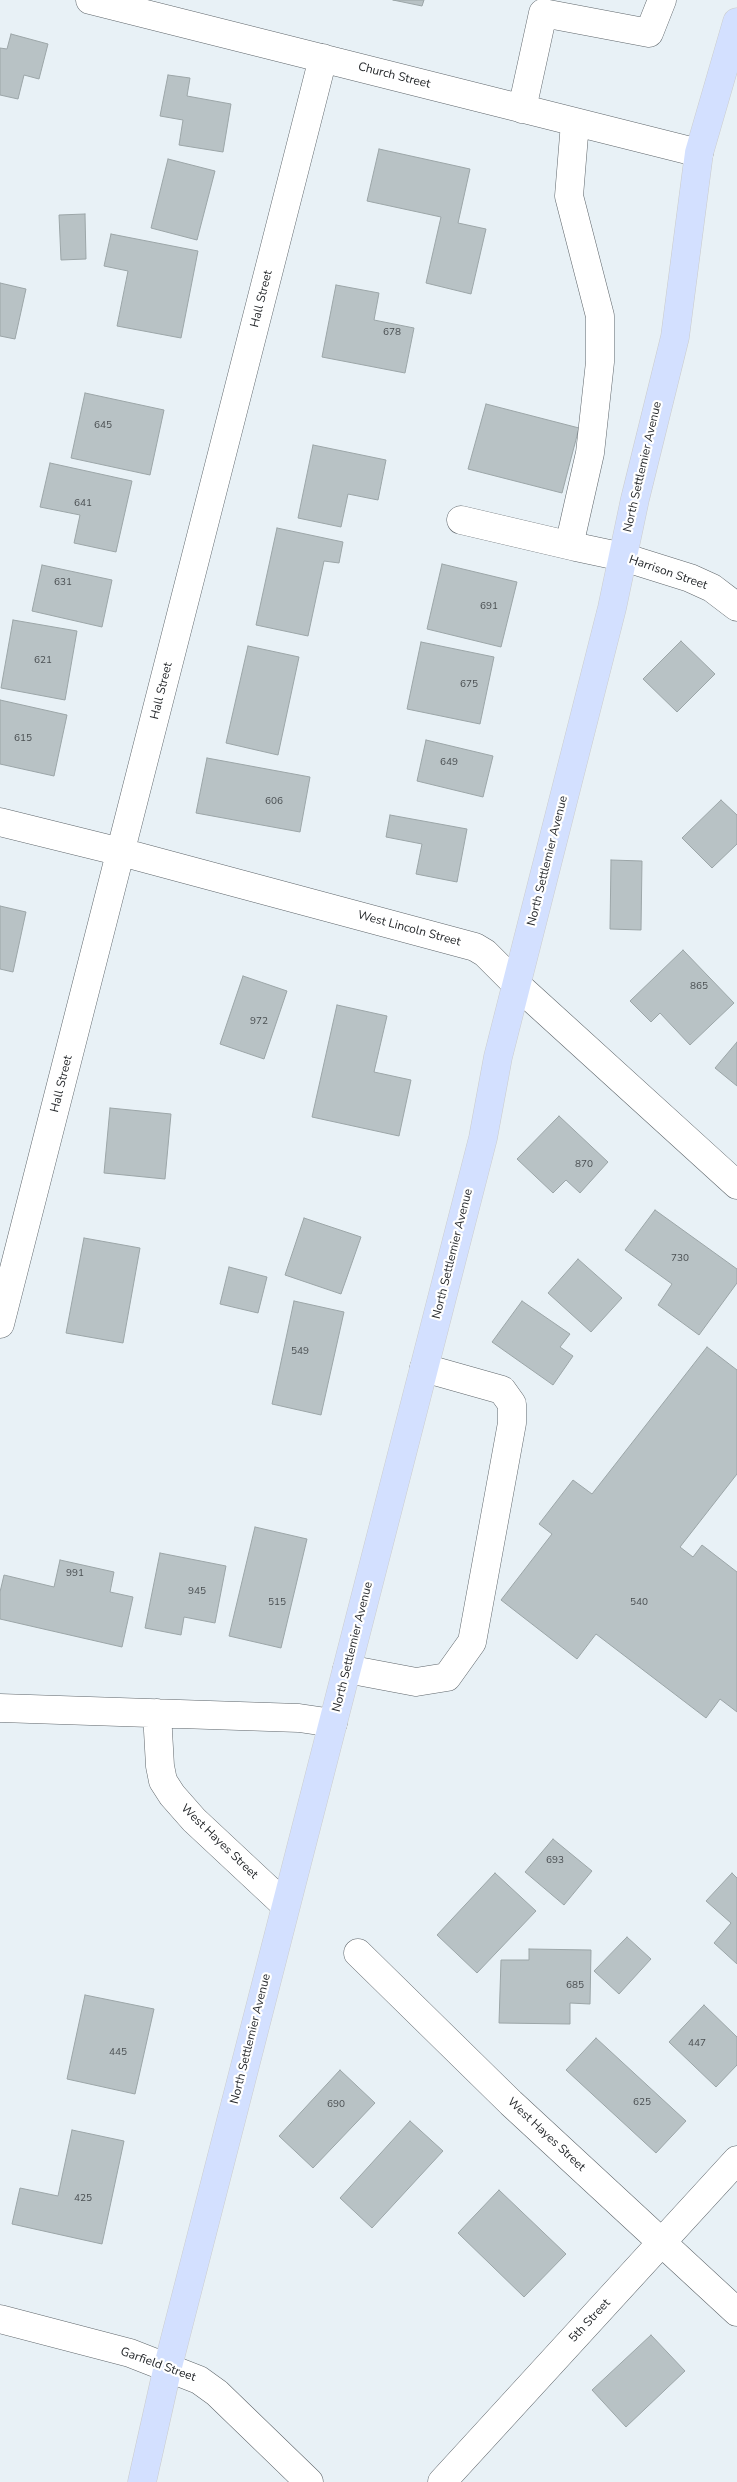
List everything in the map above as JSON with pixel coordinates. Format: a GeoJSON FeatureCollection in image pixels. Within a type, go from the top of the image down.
{"type":"FeatureCollection","features":[{"type":"Feature","properties":{"kind":"main road","name":"North Settlemier Avenue"},"geometry":{"type":"LineString","coordinates":[[142,2482],[168,2366],[424,1368],[482,1138],[498,1057],[516,984],[612,608],[635,498],[675,336],[699,152],[733,54],[737,22]]}},
{"type":"Feature","properties":{"kind":"street","name":"Church Street"},"geometry":{"type":"LineString","coordinates":[[90,0],[576,123],[699,152]]}},
{"type":"Feature","properties":{"kind":"street"},"geometry":{"type":"LineString","coordinates":[[522,109],[543,13],[648,33],[662,0]]}},
{"type":"Feature","properties":{"kind":"street","name":"Hall Street"},"geometry":{"type":"LineString","coordinates":[[0,1324],[323,58]]}},
{"type":"Feature","properties":{"kind":"street"},"geometry":{"type":"LineString","coordinates":[[576,123],[569,196],[600,316],[600,362],[590,452],[571,537],[576,547]]}},
{"type":"Feature","properties":{"kind":"street","name":"Harrison Street"},"geometry":{"type":"LineString","coordinates":[[461,520],[623,557],[669,571],[712,588],[737,607]]}},
{"type":"Feature","properties":{"kind":"street","name":"West Lincoln Street"},"geometry":{"type":"LineString","coordinates":[[0,822],[121,852],[475,947],[485,953],[516,984],[737,1185]]}},
{"type":"Feature","properties":{"kind":"street"},"geometry":{"type":"LineString","coordinates":[[347,1669],[416,1682],[447,1677],[472,1642],[512,1423],[512,1404],[502,1390],[424,1368]]}},
{"type":"Feature","properties":{"kind":"street"},"geometry":{"type":"LineString","coordinates":[[0,1708],[299,1718],[333,1723]]}},
{"type":"Feature","properties":{"kind":"street","name":"West Hayes Street"},"geometry":{"type":"LineString","coordinates":[[157,1713],[160,1766],[163,1781],[172,1796],[194,1820],[285,1906]]}},
{"type":"Feature","properties":{"kind":"street","name":"West Hayes Street"},"geometry":{"type":"LineString","coordinates":[[358,1953],[511,2103],[737,2312]]}},
{"type":"Feature","properties":{"kind":"street","name":"5th Street"},"geometry":{"type":"LineString","coordinates":[[442,2482],[737,2160]]}},
{"type":"Feature","properties":{"kind":"street","name":"Garfield Street"},"geometry":{"type":"LineString","coordinates":[[0,2319],[130,2353],[168,2366],[199,2380],[218,2393],[309,2482]]}},
{"type":"Feature","properties":{"kind":"building"},"geometry":{"type":"Polygon","coordinates":[[[393,0],[424,0],[422,6],[393,0]]]}},
{"type":"Feature","properties":{"kind":"building"},"geometry":{"type":"Polygon","coordinates":[[[11,34],[48,44],[39,79],[24,75],[18,99],[0,95],[0,48],[7,49],[11,34]]]}},
{"type":"Feature","properties":{"kind":"building"},"geometry":{"type":"Polygon","coordinates":[[[168,75],[190,78],[187,96],[231,104],[223,152],[179,145],[183,120],[160,116],[168,75]]]}},
{"type":"Feature","properties":{"kind":"building"},"geometry":{"type":"Polygon","coordinates":[[[379,149],[470,169],[458,223],[486,229],[471,294],[426,283],[441,217],[367,201],[379,149]]]}},
{"type":"Feature","properties":{"kind":"building"},"geometry":{"type":"Polygon","coordinates":[[[168,159],[215,171],[197,240],[151,228],[168,159]]]}},
{"type":"Feature","properties":{"kind":"building"},"geometry":{"type":"Polygon","coordinates":[[[85,214],[86,259],[61,260],[59,215],[85,214]]]}},
{"type":"Feature","properties":{"kind":"building"},"geometry":{"type":"Polygon","coordinates":[[[111,234],[198,251],[181,338],[117,326],[128,271],[104,266],[111,234]]]}},
{"type":"Feature","properties":{"kind":"building"},"geometry":{"type":"Polygon","coordinates":[[[0,283],[26,289],[15,339],[0,336],[0,283]]]}},
{"type":"Feature","properties":{"kind":"building"},"geometry":{"type":"Polygon","coordinates":[[[336,285],[379,293],[374,320],[414,328],[405,373],[322,357],[336,285]]]}},
{"type":"Feature","properties":{"kind":"building"},"geometry":{"type":"Polygon","coordinates":[[[85,393],[164,410],[150,475],[71,458],[85,393]]]}},
{"type":"Feature","properties":{"kind":"building"},"geometry":{"type":"Polygon","coordinates":[[[486,404],[579,428],[562,493],[468,469],[486,404]]]}},
{"type":"Feature","properties":{"kind":"building"},"geometry":{"type":"Polygon","coordinates":[[[313,445],[386,460],[378,500],[348,494],[341,527],[298,518],[313,445]]]}},
{"type":"Feature","properties":{"kind":"building"},"geometry":{"type":"Polygon","coordinates":[[[50,463],[132,481],[116,552],[74,543],[80,515],[40,507],[50,463]]]}},
{"type":"Feature","properties":{"kind":"building"},"geometry":{"type":"Polygon","coordinates":[[[277,528],[343,542],[339,563],[324,561],[308,636],[256,625],[277,528]]]}},
{"type":"Feature","properties":{"kind":"building"},"geometry":{"type":"Polygon","coordinates":[[[442,564],[517,582],[501,647],[427,629],[442,564]]]}},
{"type":"Feature","properties":{"kind":"building"},"geometry":{"type":"Polygon","coordinates":[[[42,565],[112,580],[102,627],[32,611],[42,565]]]}},
{"type":"Feature","properties":{"kind":"building"},"geometry":{"type":"Polygon","coordinates":[[[13,620],[77,631],[65,700],[1,688],[13,620]]]}},
{"type":"Feature","properties":{"kind":"building"},"geometry":{"type":"Polygon","coordinates":[[[681,641],[715,674],[677,712],[643,679],[681,641]]]}},
{"type":"Feature","properties":{"kind":"building"},"geometry":{"type":"Polygon","coordinates":[[[421,642],[494,657],[480,724],[407,709],[421,642]]]}},
{"type":"Feature","properties":{"kind":"building"},"geometry":{"type":"Polygon","coordinates":[[[248,646],[299,657],[278,755],[226,743],[248,646]]]}},
{"type":"Feature","properties":{"kind":"building"},"geometry":{"type":"Polygon","coordinates":[[[0,700],[67,715],[54,776],[0,764],[0,700]]]}},
{"type":"Feature","properties":{"kind":"building"},"geometry":{"type":"Polygon","coordinates":[[[426,740],[493,756],[483,797],[417,781],[426,740]]]}},
{"type":"Feature","properties":{"kind":"building"},"geometry":{"type":"Polygon","coordinates":[[[207,758],[310,777],[300,832],[196,813],[207,758]]]}},
{"type":"Feature","properties":{"kind":"building"},"geometry":{"type":"Polygon","coordinates":[[[721,800],[737,815],[737,844],[712,868],[682,838],[721,800]]]}},
{"type":"Feature","properties":{"kind":"building"},"geometry":{"type":"Polygon","coordinates":[[[390,815],[467,829],[457,882],[416,874],[422,844],[386,837],[390,815]]]}},
{"type":"Feature","properties":{"kind":"building"},"geometry":{"type":"Polygon","coordinates":[[[611,860],[642,861],[641,930],[610,929],[611,860]]]}},
{"type":"Feature","properties":{"kind":"building"},"geometry":{"type":"Polygon","coordinates":[[[0,906],[26,912],[13,972],[0,969],[0,906]]]}},
{"type":"Feature","properties":{"kind":"building"},"geometry":{"type":"Polygon","coordinates":[[[683,950],[734,1003],[690,1045],[660,1013],[651,1022],[630,1001],[683,950]]]}},
{"type":"Feature","properties":{"kind":"building"},"geometry":{"type":"Polygon","coordinates":[[[243,976],[287,991],[264,1059],[220,1044],[243,976]]]}},
{"type":"Feature","properties":{"kind":"building"},"geometry":{"type":"Polygon","coordinates":[[[337,1005],[387,1016],[374,1072],[411,1080],[399,1136],[312,1117],[337,1005]]]}},
{"type":"Feature","properties":{"kind":"building"},"geometry":{"type":"Polygon","coordinates":[[[737,1042],[737,1086],[715,1068],[737,1042]]]}},
{"type":"Feature","properties":{"kind":"building"},"geometry":{"type":"Polygon","coordinates":[[[110,1108],[171,1114],[165,1179],[104,1173],[110,1108]]]}},
{"type":"Feature","properties":{"kind":"building"},"geometry":{"type":"Polygon","coordinates":[[[559,1116],[608,1162],[580,1193],[566,1180],[553,1193],[517,1159],[559,1116]]]}},
{"type":"Feature","properties":{"kind":"building"},"geometry":{"type":"Polygon","coordinates":[[[655,1210],[737,1269],[737,1283],[699,1335],[658,1305],[672,1284],[625,1250],[655,1210]]]}},
{"type":"Feature","properties":{"kind":"building"},"geometry":{"type":"Polygon","coordinates":[[[304,1218],[361,1237],[341,1294],[285,1275],[304,1218]]]}},
{"type":"Feature","properties":{"kind":"building"},"geometry":{"type":"Polygon","coordinates":[[[84,1238],[140,1248],[123,1343],[66,1333],[84,1238]]]}},
{"type":"Feature","properties":{"kind":"building"},"geometry":{"type":"Polygon","coordinates":[[[578,1259],[622,1298],[591,1332],[548,1293],[578,1259]]]}},
{"type":"Feature","properties":{"kind":"building"},"geometry":{"type":"Polygon","coordinates":[[[229,1267],[267,1277],[258,1313],[220,1304],[229,1267]]]}},
{"type":"Feature","properties":{"kind":"building"},"geometry":{"type":"Polygon","coordinates":[[[294,1301],[344,1312],[321,1415],[272,1404],[294,1301]]]}},
{"type":"Feature","properties":{"kind":"building"},"geometry":{"type":"Polygon","coordinates":[[[522,1301],[570,1334],[560,1347],[573,1356],[553,1385],[492,1342],[522,1301]]]}},
{"type":"Feature","properties":{"kind":"building"},"geometry":{"type":"Polygon","coordinates":[[[707,1347],[737,1370],[737,1474],[680,1547],[693,1557],[702,1545],[737,1572],[737,1712],[720,1699],[706,1718],[596,1634],[577,1659],[501,1600],[552,1534],[539,1524],[573,1480],[592,1494],[707,1347]]]}},
{"type":"Feature","properties":{"kind":"building"},"geometry":{"type":"Polygon","coordinates":[[[255,1527],[307,1539],[281,1648],[229,1636],[255,1527]]]}},
{"type":"Feature","properties":{"kind":"building"},"geometry":{"type":"Polygon","coordinates":[[[160,1553],[226,1566],[215,1623],[184,1617],[181,1635],[145,1628],[160,1553]]]}},
{"type":"Feature","properties":{"kind":"building"},"geometry":{"type":"Polygon","coordinates":[[[60,1560],[114,1572],[110,1592],[133,1597],[122,1647],[0,1619],[0,1592],[4,1575],[54,1587],[60,1560]]]}},
{"type":"Feature","properties":{"kind":"building"},"geometry":{"type":"Polygon","coordinates":[[[553,1839],[592,1871],[564,1905],[525,1872],[553,1839]]]}},
{"type":"Feature","properties":{"kind":"building"},"geometry":{"type":"Polygon","coordinates":[[[495,1873],[536,1911],[477,1973],[437,1935],[495,1873]]]}},
{"type":"Feature","properties":{"kind":"building"},"geometry":{"type":"Polygon","coordinates":[[[732,1873],[737,1878],[737,1964],[714,1943],[731,1923],[706,1901],[732,1873]]]}},
{"type":"Feature","properties":{"kind":"building"},"geometry":{"type":"Polygon","coordinates":[[[627,1937],[651,1959],[619,1994],[594,1971],[627,1937]]]}},
{"type":"Feature","properties":{"kind":"building"},"geometry":{"type":"Polygon","coordinates":[[[529,1949],[591,1950],[590,2004],[570,2003],[570,2024],[499,2023],[501,1960],[529,1960],[529,1949]]]}},
{"type":"Feature","properties":{"kind":"building"},"geometry":{"type":"Polygon","coordinates":[[[85,1995],[154,2009],[135,2094],[67,2079],[85,1995]]]}},
{"type":"Feature","properties":{"kind":"building"},"geometry":{"type":"Polygon","coordinates":[[[704,2005],[737,2037],[737,2065],[716,2087],[669,2042],[704,2005]]]}},
{"type":"Feature","properties":{"kind":"building"},"geometry":{"type":"Polygon","coordinates":[[[596,2038],[686,2121],[656,2153],[566,2070],[596,2038]]]}},
{"type":"Feature","properties":{"kind":"building"},"geometry":{"type":"Polygon","coordinates":[[[340,2070],[375,2103],[313,2168],[279,2136],[340,2070]]]}},
{"type":"Feature","properties":{"kind":"building"},"geometry":{"type":"Polygon","coordinates":[[[410,2121],[443,2151],[372,2228],[340,2198],[410,2121]]]}},
{"type":"Feature","properties":{"kind":"building"},"geometry":{"type":"Polygon","coordinates":[[[72,2130],[124,2141],[102,2244],[12,2224],[20,2188],[58,2196],[72,2130]]]}},
{"type":"Feature","properties":{"kind":"building"},"geometry":{"type":"Polygon","coordinates":[[[499,2190],[566,2254],[524,2297],[458,2233],[499,2190]]]}},
{"type":"Feature","properties":{"kind":"building"},"geometry":{"type":"Polygon","coordinates":[[[651,2335],[685,2371],[626,2427],[592,2390],[651,2335]]]}}]}
